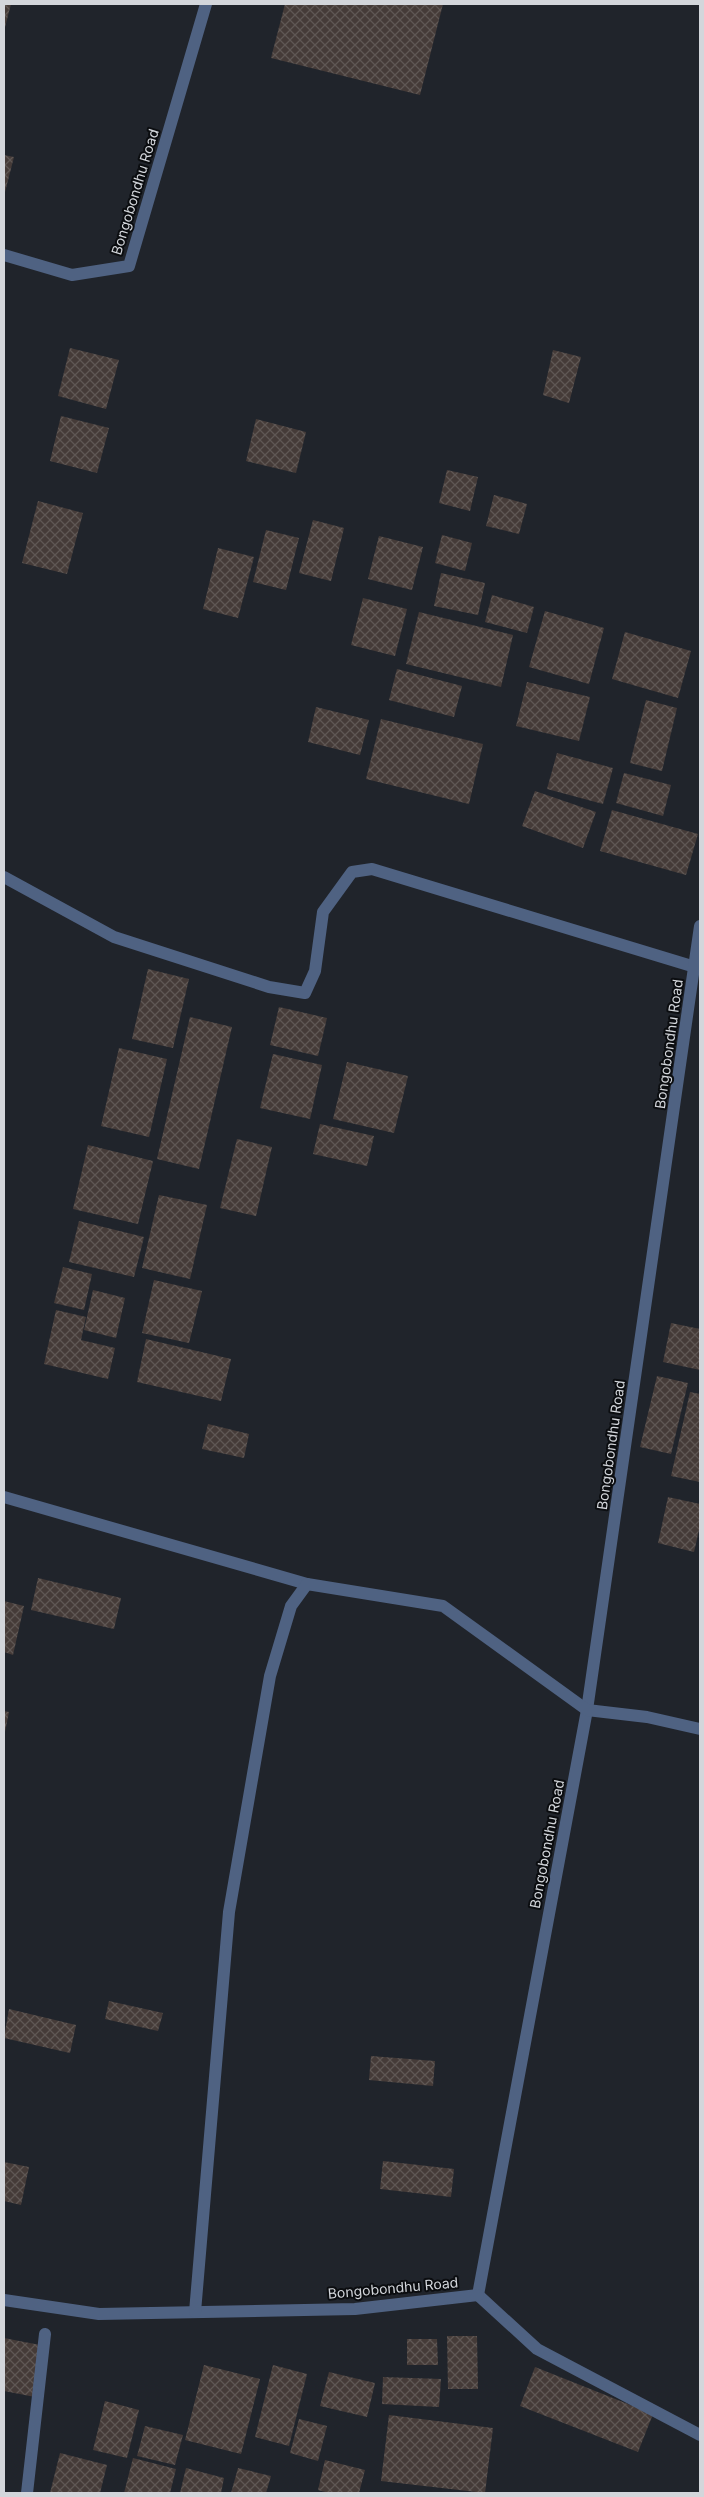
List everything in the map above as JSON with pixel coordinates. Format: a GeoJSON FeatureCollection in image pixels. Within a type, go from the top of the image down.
{"type":"FeatureCollection","features":[{"type":"Feature","properties":{"kind":"street","name":"Bongobondhu Road"},"geometry":{"type":"LineString","coordinates":[[4,255],[72,275],[128,266],[206,4]]}},
{"type":"Feature","properties":{"kind":"street"},"geometry":{"type":"LineString","coordinates":[[4,877],[114,937],[268,987],[304,993],[315,971],[323,912],[352,872],[372,869],[695,967]]}},
{"type":"Feature","properties":{"kind":"street","name":"Bongobondhu Road"},"geometry":{"type":"LineString","coordinates":[[4,2300],[99,2314],[355,2309],[478,2295],[587,1710],[700,926]]}},
{"type":"Feature","properties":{"kind":"street"},"geometry":{"type":"LineString","coordinates":[[4,1497],[307,1584],[443,1606],[587,1710],[647,1717],[700,1730]]}},
{"type":"Feature","properties":{"kind":"street"},"geometry":{"type":"LineString","coordinates":[[195,2312],[229,1912],[270,1676],[291,1606],[307,1584]]}},
{"type":"Feature","properties":{"kind":"street"},"geometry":{"type":"LineString","coordinates":[[478,2295],[537,2349],[700,2435]]}},
{"type":"Feature","properties":{"kind":"street"},"geometry":{"type":"LineString","coordinates":[[27,2493],[45,2334]]}},
{"type":"Feature","properties":{"kind":"building"},"geometry":{"type":"Polygon","coordinates":[[[4,4],[11,4],[4,31],[4,4]]]}},
{"type":"Feature","properties":{"kind":"building"},"geometry":{"type":"Polygon","coordinates":[[[285,4],[443,4],[420,95],[271,58],[285,4]]]}},
{"type":"Feature","properties":{"kind":"building"},"geometry":{"type":"Polygon","coordinates":[[[4,155],[14,157],[4,196],[4,155]]]}},
{"type":"Feature","properties":{"kind":"building"},"geometry":{"type":"Polygon","coordinates":[[[70,348],[119,360],[106,409],[58,396],[70,348]]]}},
{"type":"Feature","properties":{"kind":"building"},"geometry":{"type":"Polygon","coordinates":[[[553,350],[581,357],[569,403],[543,395],[553,350]]]}},
{"type":"Feature","properties":{"kind":"building"},"geometry":{"type":"Polygon","coordinates":[[[61,416],[109,428],[97,473],[50,461],[61,416]]]}},
{"type":"Feature","properties":{"kind":"building"},"geometry":{"type":"Polygon","coordinates":[[[256,419],[306,432],[296,473],[246,461],[256,419]]]}},
{"type":"Feature","properties":{"kind":"building"},"geometry":{"type":"Polygon","coordinates":[[[447,470],[478,477],[470,511],[439,503],[447,470]]]}},
{"type":"Feature","properties":{"kind":"building"},"geometry":{"type":"Polygon","coordinates":[[[494,495],[527,504],[519,534],[486,526],[494,495]]]}},
{"type":"Feature","properties":{"kind":"building"},"geometry":{"type":"Polygon","coordinates":[[[38,501],[83,513],[67,574],[22,563],[38,501]]]}},
{"type":"Feature","properties":{"kind":"building"},"geometry":{"type":"Polygon","coordinates":[[[313,520],[344,528],[331,581],[299,573],[313,520]]]}},
{"type":"Feature","properties":{"kind":"building"},"geometry":{"type":"Polygon","coordinates":[[[266,530],[299,538],[286,590],[253,582],[266,530]]]}},
{"type":"Feature","properties":{"kind":"building"},"geometry":{"type":"Polygon","coordinates":[[[442,535],[472,543],[465,571],[435,563],[442,535]]]}},
{"type":"Feature","properties":{"kind":"building"},"geometry":{"type":"Polygon","coordinates":[[[379,536],[423,547],[412,590],[368,579],[379,536]]]}},
{"type":"Feature","properties":{"kind":"building"},"geometry":{"type":"Polygon","coordinates":[[[218,548],[254,557],[238,618],[203,609],[218,548]]]}},
{"type":"Feature","properties":{"kind":"building"},"geometry":{"type":"Polygon","coordinates":[[[441,573],[485,583],[478,615],[434,606],[441,573]]]}},
{"type":"Feature","properties":{"kind":"building"},"geometry":{"type":"Polygon","coordinates":[[[492,595],[534,607],[527,633],[485,622],[492,595]]]}},
{"type":"Feature","properties":{"kind":"building"},"geometry":{"type":"Polygon","coordinates":[[[363,598],[407,609],[395,656],[351,645],[363,598]]]}},
{"type":"Feature","properties":{"kind":"building"},"geometry":{"type":"Polygon","coordinates":[[[545,611],[604,628],[589,684],[529,667],[545,611]]]}},
{"type":"Feature","properties":{"kind":"building"},"geometry":{"type":"Polygon","coordinates":[[[419,612],[513,635],[501,687],[406,664],[419,612]]]}},
{"type":"Feature","properties":{"kind":"building"},"geometry":{"type":"Polygon","coordinates":[[[625,632],[691,651],[678,698],[612,679],[625,632]]]}},
{"type":"Feature","properties":{"kind":"building"},"geometry":{"type":"Polygon","coordinates":[[[397,669],[462,686],[454,717],[389,700],[397,669]]]}},
{"type":"Feature","properties":{"kind":"building"},"geometry":{"type":"Polygon","coordinates":[[[527,682],[590,697],[579,741],[516,726],[527,682]]]}},
{"type":"Feature","properties":{"kind":"building"},"geometry":{"type":"Polygon","coordinates":[[[646,700],[677,708],[662,771],[630,763],[646,700]]]}},
{"type":"Feature","properties":{"kind":"building"},"geometry":{"type":"Polygon","coordinates":[[[316,707],[369,720],[360,755],[308,742],[316,707]]]}},
{"type":"Feature","properties":{"kind":"building"},"geometry":{"type":"Polygon","coordinates":[[[381,719],[483,744],[469,804],[366,779],[381,719]]]}},
{"type":"Feature","properties":{"kind":"building"},"geometry":{"type":"Polygon","coordinates":[[[557,753],[613,768],[603,804],[547,789],[557,753]]]}},
{"type":"Feature","properties":{"kind":"building"},"geometry":{"type":"Polygon","coordinates":[[[624,773],[671,785],[663,816],[616,803],[624,773]]]}},
{"type":"Feature","properties":{"kind":"building"},"geometry":{"type":"Polygon","coordinates":[[[535,791],[596,812],[583,848],[522,826],[535,791]]]}},
{"type":"Feature","properties":{"kind":"building"},"geometry":{"type":"Polygon","coordinates":[[[612,810],[698,834],[686,875],[600,851],[612,810]]]}},
{"type":"Feature","properties":{"kind":"building"},"geometry":{"type":"Polygon","coordinates":[[[148,969],[189,979],[173,1048],[132,1039],[148,969]]]}},
{"type":"Feature","properties":{"kind":"building"},"geometry":{"type":"Polygon","coordinates":[[[279,1007],[327,1018],[318,1056],[270,1045],[279,1007]]]}},
{"type":"Feature","properties":{"kind":"building"},"geometry":{"type":"Polygon","coordinates":[[[190,1017],[232,1027],[199,1169],[157,1159],[190,1017]]]}},
{"type":"Feature","properties":{"kind":"building"},"geometry":{"type":"Polygon","coordinates":[[[119,1048],[167,1059],[149,1137],[101,1126],[119,1048]]]}},
{"type":"Feature","properties":{"kind":"building"},"geometry":{"type":"Polygon","coordinates":[[[273,1054],[322,1065],[310,1119],[260,1108],[273,1054]]]}},
{"type":"Feature","properties":{"kind":"building"},"geometry":{"type":"Polygon","coordinates":[[[347,1062],[408,1076],[394,1133],[333,1119],[347,1062]]]}},
{"type":"Feature","properties":{"kind":"building"},"geometry":{"type":"Polygon","coordinates":[[[320,1124],[374,1136],[367,1166],[313,1154],[320,1124]]]}},
{"type":"Feature","properties":{"kind":"building"},"geometry":{"type":"Polygon","coordinates":[[[237,1139],[272,1147],[256,1216],[220,1208],[237,1139]]]}},
{"type":"Feature","properties":{"kind":"building"},"geometry":{"type":"Polygon","coordinates":[[[88,1145],[153,1161],[138,1224],[73,1209],[88,1145]]]}},
{"type":"Feature","properties":{"kind":"building"},"geometry":{"type":"Polygon","coordinates":[[[159,1195],[207,1205],[190,1279],[142,1268],[159,1195]]]}},
{"type":"Feature","properties":{"kind":"building"},"geometry":{"type":"Polygon","coordinates":[[[79,1221],[144,1237],[134,1277],[69,1262],[79,1221]]]}},
{"type":"Feature","properties":{"kind":"building"},"geometry":{"type":"Polygon","coordinates":[[[63,1267],[92,1274],[84,1310],[54,1303],[63,1267]]]}},
{"type":"Feature","properties":{"kind":"building"},"geometry":{"type":"Polygon","coordinates":[[[154,1280],[202,1291],[189,1343],[142,1333],[154,1280]]]}},
{"type":"Feature","properties":{"kind":"building"},"geometry":{"type":"Polygon","coordinates":[[[93,1290],[125,1298],[116,1338],[84,1330],[93,1290]]]}},
{"type":"Feature","properties":{"kind":"building"},"geometry":{"type":"Polygon","coordinates":[[[56,1310],[86,1317],[81,1340],[115,1348],[108,1379],[44,1364],[56,1310]]]}},
{"type":"Feature","properties":{"kind":"building"},"geometry":{"type":"Polygon","coordinates":[[[671,1323],[700,1329],[700,1370],[663,1362],[671,1323]]]}},
{"type":"Feature","properties":{"kind":"building"},"geometry":{"type":"Polygon","coordinates":[[[146,1339],[231,1359],[221,1401],[137,1382],[146,1339]]]}},
{"type":"Feature","properties":{"kind":"building"},"geometry":{"type":"Polygon","coordinates":[[[657,1376],[688,1383],[671,1454],[640,1447],[657,1376]]]}},
{"type":"Feature","properties":{"kind":"building"},"geometry":{"type":"Polygon","coordinates":[[[690,1392],[700,1394],[700,1482],[671,1476],[690,1392]]]}},
{"type":"Feature","properties":{"kind":"building"},"geometry":{"type":"Polygon","coordinates":[[[208,1424],[249,1434],[244,1458],[202,1449],[208,1424]]]}},
{"type":"Feature","properties":{"kind":"building"},"geometry":{"type":"Polygon","coordinates":[[[668,1497],[700,1504],[700,1526],[694,1552],[658,1543],[668,1497]]]}},
{"type":"Feature","properties":{"kind":"building"},"geometry":{"type":"Polygon","coordinates":[[[38,1578],[121,1598],[114,1629],[31,1610],[38,1578]]]}},
{"type":"Feature","properties":{"kind":"building"},"geometry":{"type":"Polygon","coordinates":[[[4,1601],[24,1606],[13,1655],[4,1652],[4,1601]]]}},
{"type":"Feature","properties":{"kind":"building"},"geometry":{"type":"Polygon","coordinates":[[[4,1711],[9,1712],[5,1732],[4,1732],[4,1711]]]}},
{"type":"Feature","properties":{"kind":"building"},"geometry":{"type":"Polygon","coordinates":[[[109,2001],[163,2013],[158,2031],[105,2019],[109,2001]]]}},
{"type":"Feature","properties":{"kind":"building"},"geometry":{"type":"Polygon","coordinates":[[[9,2009],[76,2025],[70,2053],[4,2038],[9,2009]]]}},
{"type":"Feature","properties":{"kind":"building"},"geometry":{"type":"Polygon","coordinates":[[[371,2056],[435,2061],[433,2086],[369,2080],[371,2056]]]}},
{"type":"Feature","properties":{"kind":"building"},"geometry":{"type":"Polygon","coordinates":[[[383,2161],[454,2169],[451,2197],[380,2189],[383,2161]]]}},
{"type":"Feature","properties":{"kind":"building"},"geometry":{"type":"Polygon","coordinates":[[[4,2162],[29,2167],[21,2205],[4,2201],[4,2162]]]}},
{"type":"Feature","properties":{"kind":"building"},"geometry":{"type":"Polygon","coordinates":[[[447,2336],[477,2336],[478,2389],[448,2389],[447,2336]]]}},
{"type":"Feature","properties":{"kind":"building"},"geometry":{"type":"Polygon","coordinates":[[[4,2338],[45,2346],[35,2397],[4,2391],[4,2338]]]}},
{"type":"Feature","properties":{"kind":"building"},"geometry":{"type":"Polygon","coordinates":[[[407,2339],[437,2339],[438,2365],[407,2365],[407,2339]]]}},
{"type":"Feature","properties":{"kind":"building"},"geometry":{"type":"Polygon","coordinates":[[[204,2365],[260,2379],[241,2454],[185,2440],[204,2365]]]}},
{"type":"Feature","properties":{"kind":"building"},"geometry":{"type":"Polygon","coordinates":[[[273,2365],[307,2374],[289,2446],[255,2437],[273,2365]]]}},
{"type":"Feature","properties":{"kind":"building"},"geometry":{"type":"Polygon","coordinates":[[[535,2367],[653,2414],[638,2452],[520,2406],[535,2367]]]}},
{"type":"Feature","properties":{"kind":"building"},"geometry":{"type":"Polygon","coordinates":[[[329,2372],[375,2383],[367,2417],[320,2406],[329,2372]]]}},
{"type":"Feature","properties":{"kind":"building"},"geometry":{"type":"Polygon","coordinates":[[[383,2377],[441,2379],[439,2407],[382,2404],[383,2377]]]}},
{"type":"Feature","properties":{"kind":"building"},"geometry":{"type":"Polygon","coordinates":[[[105,2401],[139,2410],[127,2458],[93,2450],[105,2401]]]}},
{"type":"Feature","properties":{"kind":"building"},"geometry":{"type":"Polygon","coordinates":[[[389,2415],[493,2428],[485,2493],[381,2481],[389,2415]]]}},
{"type":"Feature","properties":{"kind":"building"},"geometry":{"type":"Polygon","coordinates":[[[299,2419],[327,2426],[318,2461],[290,2453],[299,2419]]]}},
{"type":"Feature","properties":{"kind":"building"},"geometry":{"type":"Polygon","coordinates":[[[145,2426],[183,2435],[175,2465],[137,2456],[145,2426]]]}},
{"type":"Feature","properties":{"kind":"building"},"geometry":{"type":"Polygon","coordinates":[[[60,2453],[107,2465],[100,2493],[50,2493],[60,2453]]]}},
{"type":"Feature","properties":{"kind":"building"},"geometry":{"type":"Polygon","coordinates":[[[133,2458],[176,2469],[170,2493],[124,2493],[133,2458]]]}},
{"type":"Feature","properties":{"kind":"building"},"geometry":{"type":"Polygon","coordinates":[[[325,2460],[365,2470],[359,2493],[329,2493],[318,2490],[325,2460]]]}},
{"type":"Feature","properties":{"kind":"building"},"geometry":{"type":"Polygon","coordinates":[[[186,2468],[224,2478],[221,2493],[180,2493],[186,2468]]]}},
{"type":"Feature","properties":{"kind":"building"},"geometry":{"type":"Polygon","coordinates":[[[238,2468],[271,2476],[266,2493],[231,2493],[238,2468]]]}}]}
